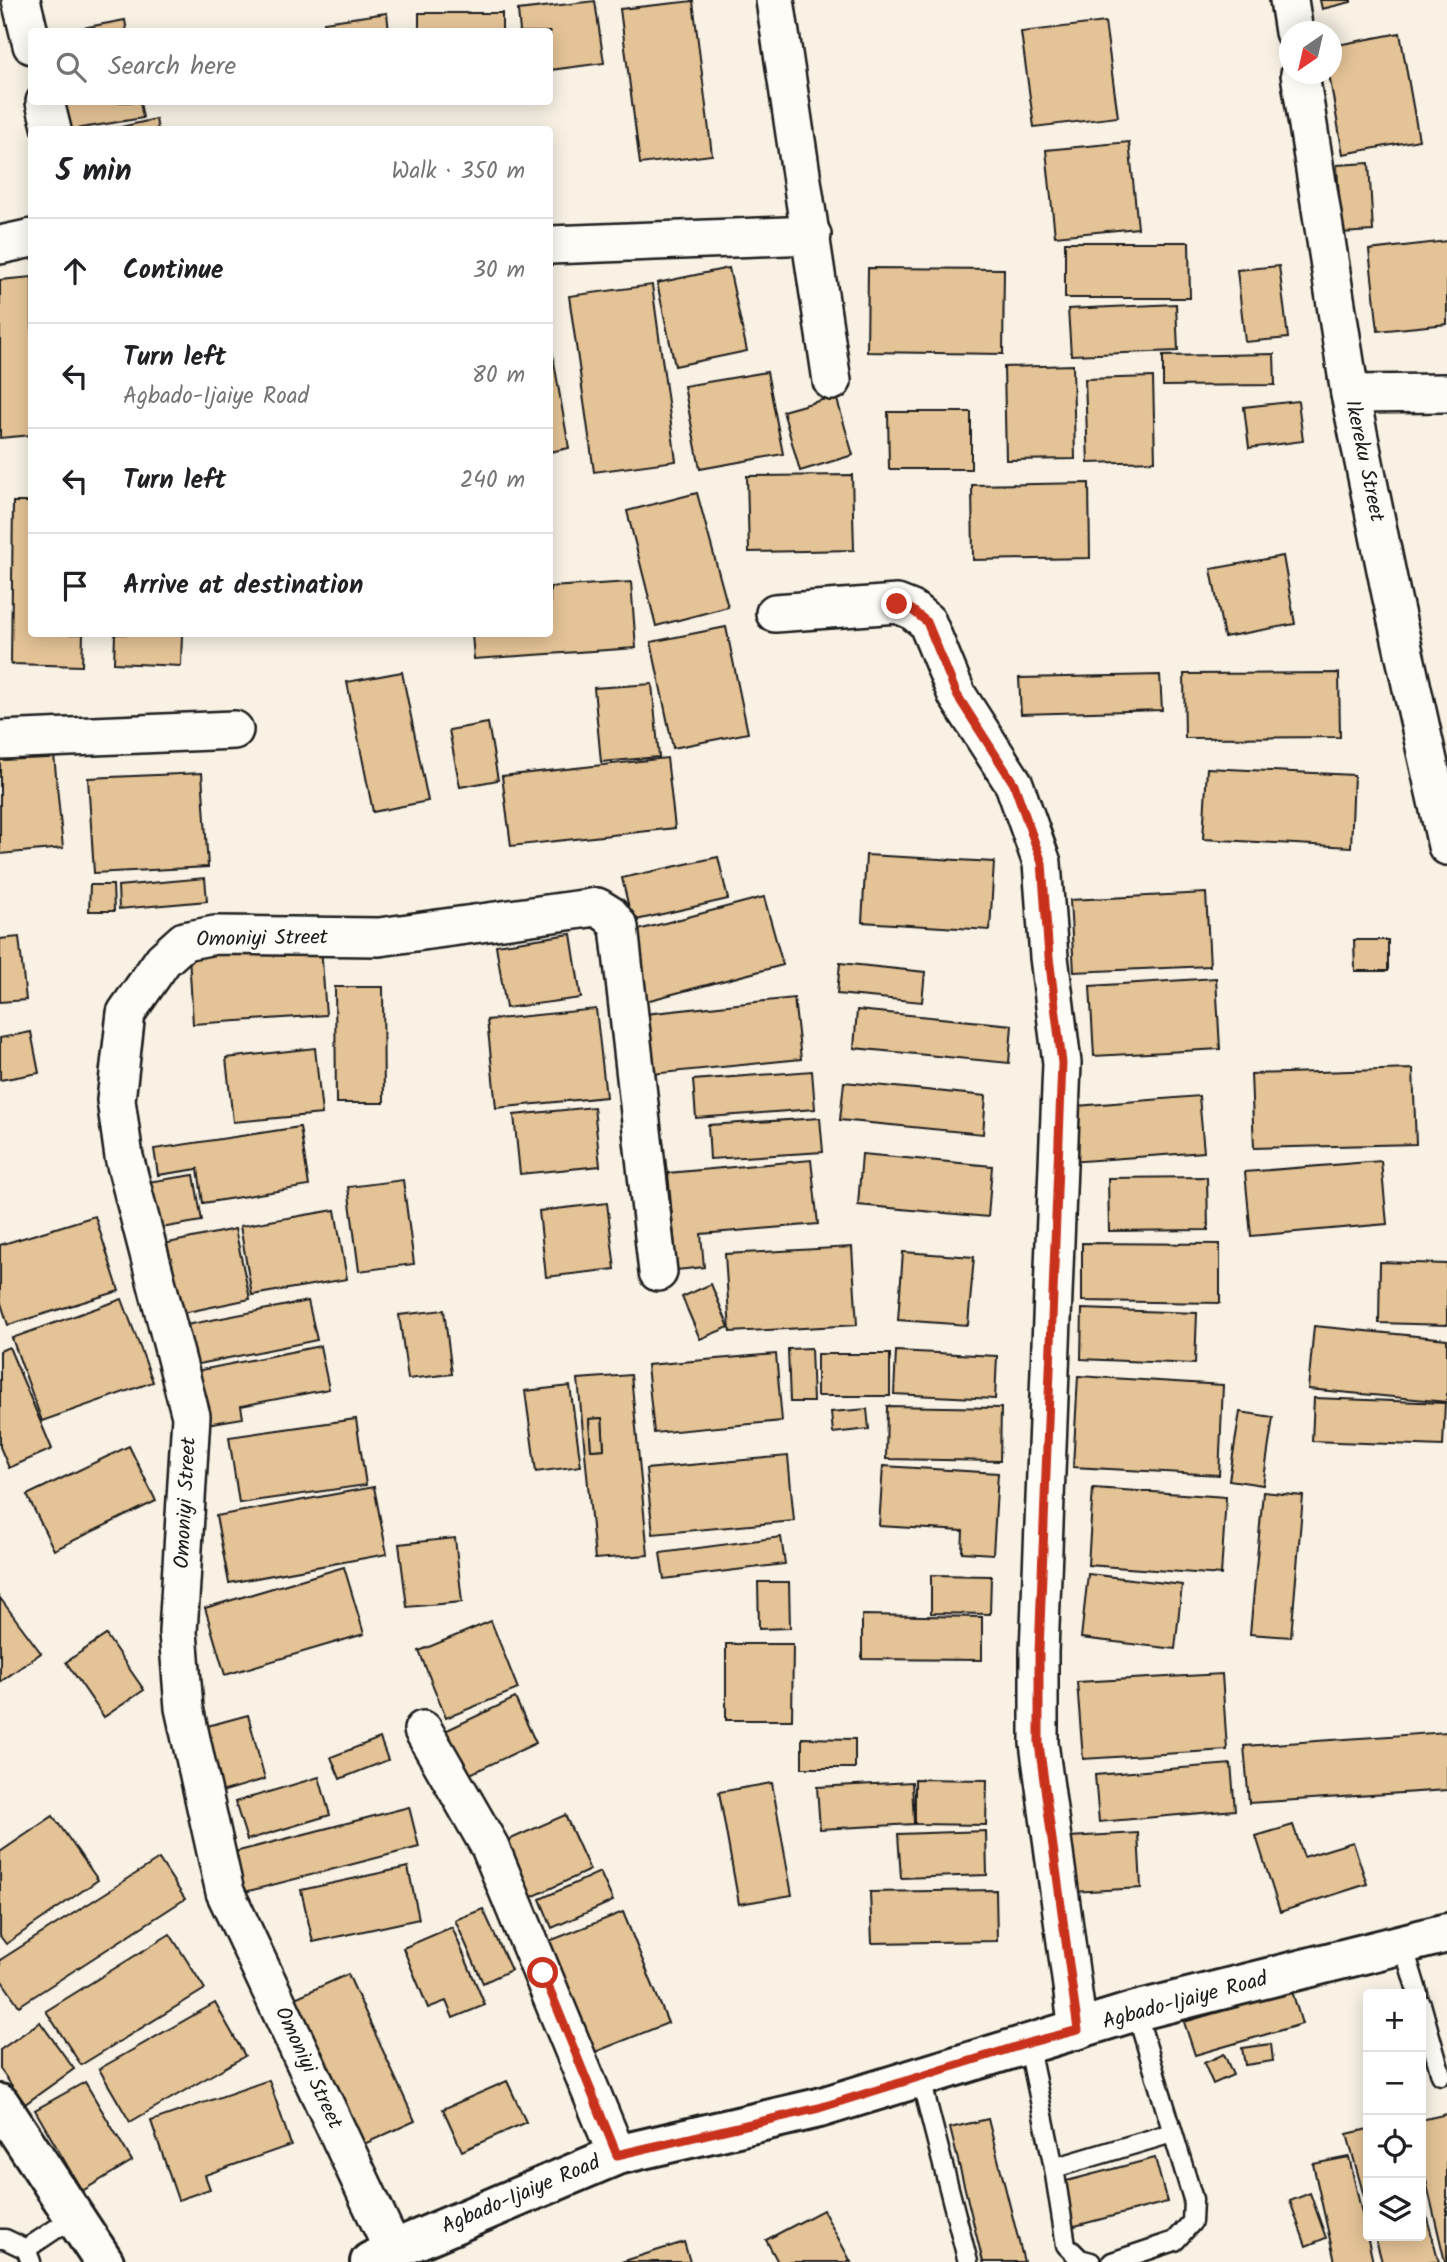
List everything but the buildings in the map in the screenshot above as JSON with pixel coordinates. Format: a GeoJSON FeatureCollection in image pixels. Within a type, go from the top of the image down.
{"type":"FeatureCollection","features":[{"type":"Feature","properties":{"kind":"street"},"geometry":{"type":"LineString","coordinates":[[21,0],[28,29]]}},
{"type":"Feature","properties":{"kind":"street"},"geometry":{"type":"LineString","coordinates":[[775,0],[832,381]]}},
{"type":"Feature","properties":{"kind":"street"},"geometry":{"type":"LineString","coordinates":[[1289,0],[1292,21]]}},
{"type":"Feature","properties":{"kind":"street","name":"Ikereku Street"},"geometry":{"type":"LineString","coordinates":[[1302,84],[1350,394],[1447,846]]}},
{"type":"Feature","properties":{"kind":"street"},"geometry":{"type":"LineString","coordinates":[[46,105],[51,126]]}},
{"type":"Feature","properties":{"kind":"street"},"geometry":{"type":"LineString","coordinates":[[553,245],[811,235]]}},
{"type":"Feature","properties":{"kind":"street"},"geometry":{"type":"LineString","coordinates":[[0,244],[28,239]]}},
{"type":"Feature","properties":{"kind":"street"},"geometry":{"type":"LineString","coordinates":[[1350,394],[1447,393]]}},
{"type":"Feature","properties":{"kind":"street"},"geometry":{"type":"LineString","coordinates":[[775,612],[897,604],[912,610],[927,622],[957,695],[1014,784],[1042,863],[1049,957],[1062,1063],[1039,1652],[1039,1744],[1078,2030]]}},
{"type":"Feature","properties":{"kind":"street"},"geometry":{"type":"LineString","coordinates":[[0,740],[234,730]]}},
{"type":"Feature","properties":{"kind":"street","name":"Omoniyi Street"},"geometry":{"type":"LineString","coordinates":[[381,2256],[225,1892],[184,1708],[178,1632],[191,1416],[124,1157],[116,1100],[125,1013],[163,960],[184,941],[215,935],[379,937],[597,907],[610,915],[619,927],[658,1272]]}},
{"type":"Feature","properties":{"kind":"street"},"geometry":{"type":"LineString","coordinates":[[423,1730],[490,1847],[617,2155]]}},
{"type":"Feature","properties":{"kind":"street","name":"Agbado-Ijaiye Road"},"geometry":{"type":"LineString","coordinates":[[381,2256],[617,2155],[819,2108],[1136,2011],[1447,1933]]}},
{"type":"Feature","properties":{"kind":"street"},"geometry":{"type":"LineString","coordinates":[[0,2104],[104,2262]]}},
{"type":"Feature","properties":{"kind":"lane"},"geometry":{"type":"LineString","coordinates":[[1404,1945],[1417,1989]]}},
{"type":"Feature","properties":{"kind":"lane"},"geometry":{"type":"LineString","coordinates":[[1112,2262],[1175,2241],[1192,2222],[1193,2199],[1136,2011]]}},
{"type":"Feature","properties":{"kind":"lane"},"geometry":{"type":"LineString","coordinates":[[1426,2022],[1441,2075]]}},
{"type":"Feature","properties":{"kind":"lane"},"geometry":{"type":"LineString","coordinates":[[1028,2043],[1054,2168],[1066,2245],[1080,2259],[1091,2262]]}},
{"type":"Feature","properties":{"kind":"lane"},"geometry":{"type":"LineString","coordinates":[[920,2076],[968,2262]]}},
{"type":"Feature","properties":{"kind":"lane"},"geometry":{"type":"LineString","coordinates":[[1054,2168],[1172,2133]]}},
{"type":"Feature","properties":{"kind":"lane"},"geometry":{"type":"LineString","coordinates":[[0,2239],[5,2239],[28,2256],[75,2216]]}},
{"type":"Feature","properties":{"kind":"route"},"geometry":{"type":"LineString","coordinates":[[543,1973],[617,2155],[819,2108],[1078,2030],[1039,1744],[1039,1652],[1062,1063],[1049,957],[1042,863],[1014,784],[957,695],[927,622],[912,610],[897,604]]}}]}
